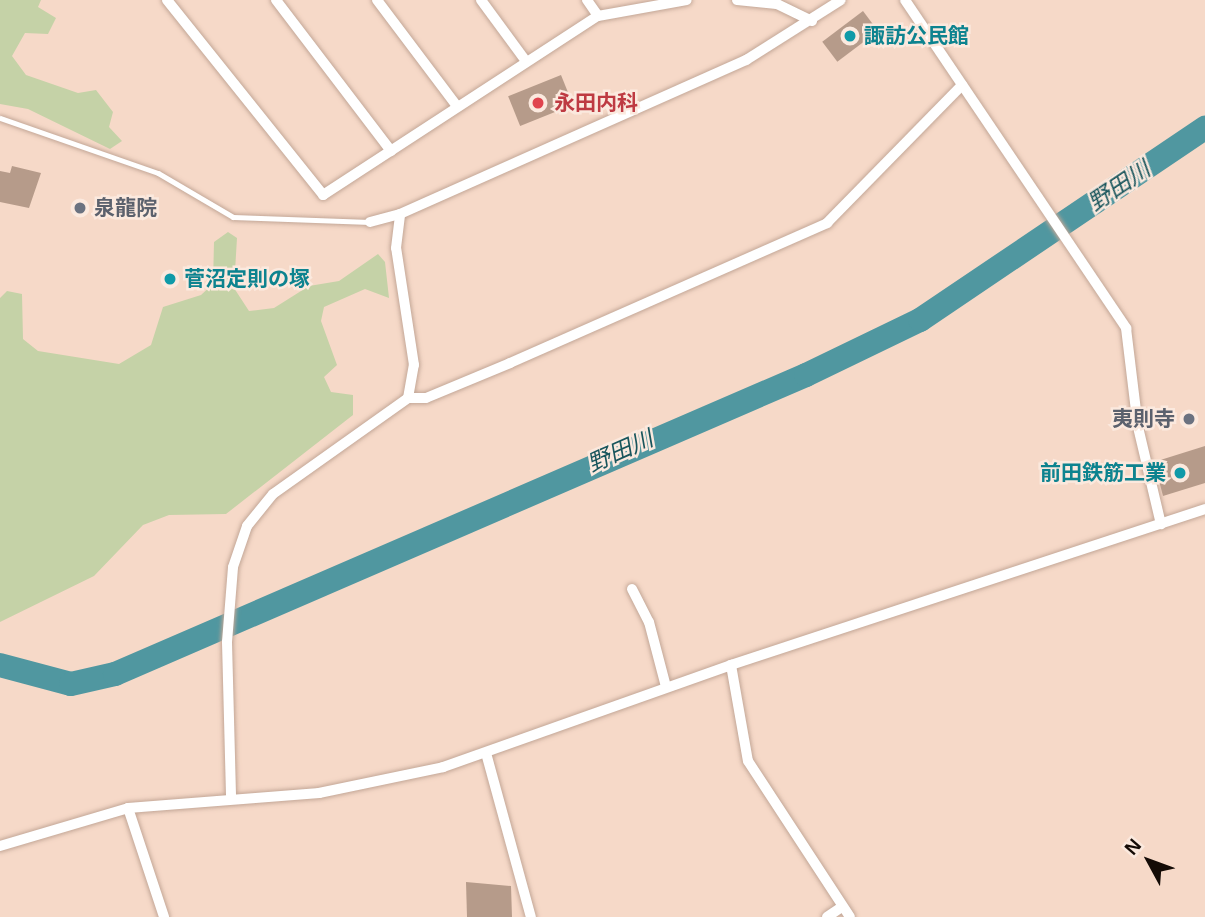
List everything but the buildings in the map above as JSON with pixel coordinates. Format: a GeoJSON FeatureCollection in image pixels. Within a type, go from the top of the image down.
{"type":"FeatureCollection","features":[{"type":"Feature","properties":{"kind":"street"},"geometry":{"type":"LineString","coordinates":[[167,0],[316,194],[391,151],[525,60],[598,16],[687,0]]}},
{"type":"Feature","properties":{"kind":"street"},"geometry":{"type":"LineString","coordinates":[[276,0],[391,151]]}},
{"type":"Feature","properties":{"kind":"street"},"geometry":{"type":"LineString","coordinates":[[377,0],[457,106]]}},
{"type":"Feature","properties":{"kind":"street"},"geometry":{"type":"LineString","coordinates":[[481,0],[525,60]]}},
{"type":"Feature","properties":{"kind":"street"},"geometry":{"type":"LineString","coordinates":[[587,0],[598,16]]}},
{"type":"Feature","properties":{"kind":"street"},"geometry":{"type":"LineString","coordinates":[[737,0],[776,4],[812,21]]}},
{"type":"Feature","properties":{"kind":"street"},"geometry":{"type":"LineString","coordinates":[[370,222],[400,214],[746,60],[812,21],[841,0]]}},
{"type":"Feature","properties":{"kind":"street"},"geometry":{"type":"LineString","coordinates":[[905,0],[1126,328],[1138,427],[1161,524]]}},
{"type":"Feature","properties":{"kind":"street"},"geometry":{"type":"LineString","coordinates":[[231,795],[227,642],[230,603],[247,526],[273,494],[408,398],[426,398],[486,373],[827,223],[962,85]]}},
{"type":"Feature","properties":{"kind":"street"},"geometry":{"type":"LineString","coordinates":[[400,214],[396,248],[414,365],[408,398]]}},
{"type":"Feature","properties":{"kind":"street"},"geometry":{"type":"LineString","coordinates":[[0,846],[128,808],[231,795],[363,787],[486,753],[666,687],[1205,509]]}},
{"type":"Feature","properties":{"kind":"street"},"geometry":{"type":"LineString","coordinates":[[632,589],[649,622],[666,687]]}},
{"type":"Feature","properties":{"kind":"street"},"geometry":{"type":"LineString","coordinates":[[731,665],[748,761],[850,917]]}},
{"type":"Feature","properties":{"kind":"street"},"geometry":{"type":"LineString","coordinates":[[486,753],[531,917]]}},
{"type":"Feature","properties":{"kind":"street"},"geometry":{"type":"LineString","coordinates":[[128,808],[164,917]]}},
{"type":"Feature","properties":{"kind":"street"},"geometry":{"type":"LineString","coordinates":[[827,917],[842,907]]}},
{"type":"Feature","properties":{"kind":"lane"},"geometry":{"type":"LineString","coordinates":[[0,118],[158,173],[233,217],[370,222]]}},
{"type":"Feature","properties":{"kind":"green space"},"geometry":{"type":"Polygon","coordinates":[[[0,0],[41,0],[38,7],[56,18],[48,34],[25,33],[12,56],[26,75],[78,93],[96,90],[113,112],[109,127],[122,141],[110,149],[28,109],[0,104],[0,0]]]}},
{"type":"Feature","properties":{"kind":"green space"},"geometry":{"type":"Polygon","coordinates":[[[228,232],[237,238],[234,288],[249,311],[274,308],[309,286],[339,281],[378,254],[385,262],[389,298],[365,289],[324,307],[321,321],[337,365],[324,377],[331,392],[353,395],[353,415],[226,514],[169,515],[143,525],[94,576],[0,622],[0,298],[7,291],[22,294],[23,339],[38,351],[119,364],[151,345],[163,307],[201,295],[213,284],[214,242],[228,232]]]}},
{"type":"Feature","properties":{"kind":"waterway","name":"野田川"},"geometry":{"type":"LineString","coordinates":[[0,665],[71,684],[115,674],[806,375],[920,320],[1205,128]]}},
{"type":"Feature","properties":{"kind":"place","name":"諏訪公民館"},"geometry":{"type":"Point","coordinates":[850,36]}},
{"type":"Feature","properties":{"kind":"place","name":"永田内科"},"geometry":{"type":"Point","coordinates":[538,103]}},
{"type":"Feature","properties":{"kind":"place","name":"泉龍院"},"geometry":{"type":"Point","coordinates":[80,208]}},
{"type":"Feature","properties":{"kind":"place","name":"菅沼定則の塚"},"geometry":{"type":"Point","coordinates":[170,279]}},
{"type":"Feature","properties":{"kind":"place","name":"夷則寺"},"geometry":{"type":"Point","coordinates":[1189,419]}},
{"type":"Feature","properties":{"kind":"place","name":"前田鉄筋工業"},"geometry":{"type":"Point","coordinates":[1180,473]}}]}
